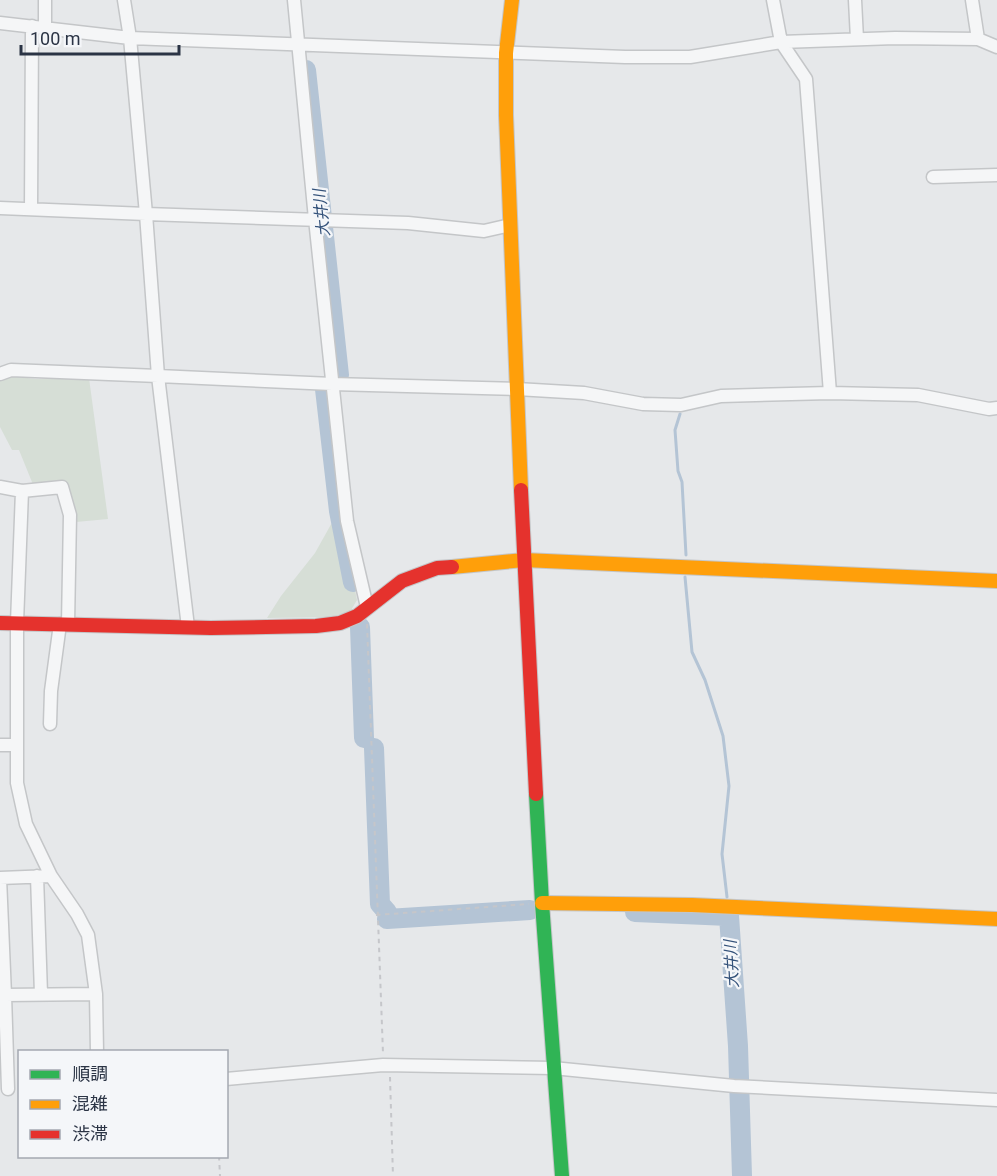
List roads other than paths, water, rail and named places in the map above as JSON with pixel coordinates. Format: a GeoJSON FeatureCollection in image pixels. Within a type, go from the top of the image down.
{"type":"FeatureCollection","features":[{"type":"Feature","properties":{"kind":"street"},"geometry":{"type":"LineString","coordinates":[[45,0],[45,28]]}},
{"type":"Feature","properties":{"kind":"street"},"geometry":{"type":"LineString","coordinates":[[124,0],[130,38],[146,214],[158,376],[188,627]]}},
{"type":"Feature","properties":{"kind":"street"},"geometry":{"type":"LineString","coordinates":[[294,0],[347,521],[366,606]]}},
{"type":"Feature","properties":{"kind":"street"},"geometry":{"type":"LineString","coordinates":[[512,0],[506,53],[506,115],[524,560],[542,903],[562,1176]]}},
{"type":"Feature","properties":{"kind":"street"},"geometry":{"type":"LineString","coordinates":[[773,0],[781,42],[806,79],[830,393]]}},
{"type":"Feature","properties":{"kind":"street"},"geometry":{"type":"LineString","coordinates":[[855,0],[856,39]]}},
{"type":"Feature","properties":{"kind":"street"},"geometry":{"type":"LineString","coordinates":[[972,0],[978,39]]}},
{"type":"Feature","properties":{"kind":"street"},"geometry":{"type":"LineString","coordinates":[[0,23],[130,38],[506,53],[690,57],[781,42],[856,39],[978,39],[997,47]]}},
{"type":"Feature","properties":{"kind":"street"},"geometry":{"type":"LineString","coordinates":[[30,209],[32,26]]}},
{"type":"Feature","properties":{"kind":"street"},"geometry":{"type":"LineString","coordinates":[[933,177],[997,175]]}},
{"type":"Feature","properties":{"kind":"street"},"geometry":{"type":"LineString","coordinates":[[0,208],[408,223],[484,231],[510,225]]}},
{"type":"Feature","properties":{"kind":"street"},"geometry":{"type":"LineString","coordinates":[[0,374],[11,370],[332,384],[517,389],[584,393],[643,404],[681,405],[721,396],[830,393],[918,395],[989,409],[997,408]]}},
{"type":"Feature","properties":{"kind":"street"},"geometry":{"type":"LineString","coordinates":[[0,486],[22,490],[62,487],[70,515],[64,624],[51,691],[50,724]]}},
{"type":"Feature","properties":{"kind":"street"},"geometry":{"type":"LineString","coordinates":[[22,490],[17,623],[17,783],[26,824],[51,876],[77,914],[88,935],[96,994],[97,1050]]}},
{"type":"Feature","properties":{"kind":"street"},"geometry":{"type":"LineString","coordinates":[[0,623],[188,627],[332,624],[357,616],[366,606],[402,580],[436,568],[524,560],[997,580]]}},
{"type":"Feature","properties":{"kind":"street"},"geometry":{"type":"LineString","coordinates":[[0,745],[17,745]]}},
{"type":"Feature","properties":{"kind":"street"},"geometry":{"type":"LineString","coordinates":[[37,876],[42,994]]}},
{"type":"Feature","properties":{"kind":"street"},"geometry":{"type":"LineString","coordinates":[[9,1089],[2,995],[0,878],[51,876]]}},
{"type":"Feature","properties":{"kind":"street"},"geometry":{"type":"LineString","coordinates":[[542,903],[692,905],[997,919]]}},
{"type":"Feature","properties":{"kind":"street"},"geometry":{"type":"LineString","coordinates":[[2,995],[96,994]]}},
{"type":"Feature","properties":{"kind":"street"},"geometry":{"type":"LineString","coordinates":[[228,1078],[387,1066],[553,1068],[738,1086],[997,1100]]}},
{"type":"Feature","properties":{"kind":"waterway","name":"大井川"},"geometry":{"type":"LineString","coordinates":[[306,70],[339,375]]}},
{"type":"Feature","properties":{"kind":"waterway","name":"大井川"},"geometry":{"type":"LineString","coordinates":[[325,389],[339,511],[353,582]]}},
{"type":"Feature","properties":{"kind":"waterway"},"geometry":{"type":"LineString","coordinates":[[680,414],[675,430],[678,471],[682,482],[686,555]]}},
{"type":"Feature","properties":{"kind":"waterway"},"geometry":{"type":"LineString","coordinates":[[685,577],[692,652],[705,680],[723,736],[729,786],[722,854],[727,897]]}},
{"type":"Feature","properties":{"kind":"waterway","name":"大井川"},"geometry":{"type":"LineString","coordinates":[[360,627],[364,738]]}},
{"type":"Feature","properties":{"kind":"waterway","name":"大井川"},"geometry":{"type":"LineString","coordinates":[[374,748],[380,904],[387,912]]}},
{"type":"Feature","properties":{"kind":"waterway","name":"大井川"},"geometry":{"type":"LineString","coordinates":[[387,919],[530,910]]}},
{"type":"Feature","properties":{"kind":"waterway","name":"大井川"},"geometry":{"type":"LineString","coordinates":[[635,912],[729,916],[738,1046],[742,1176]]}}]}
